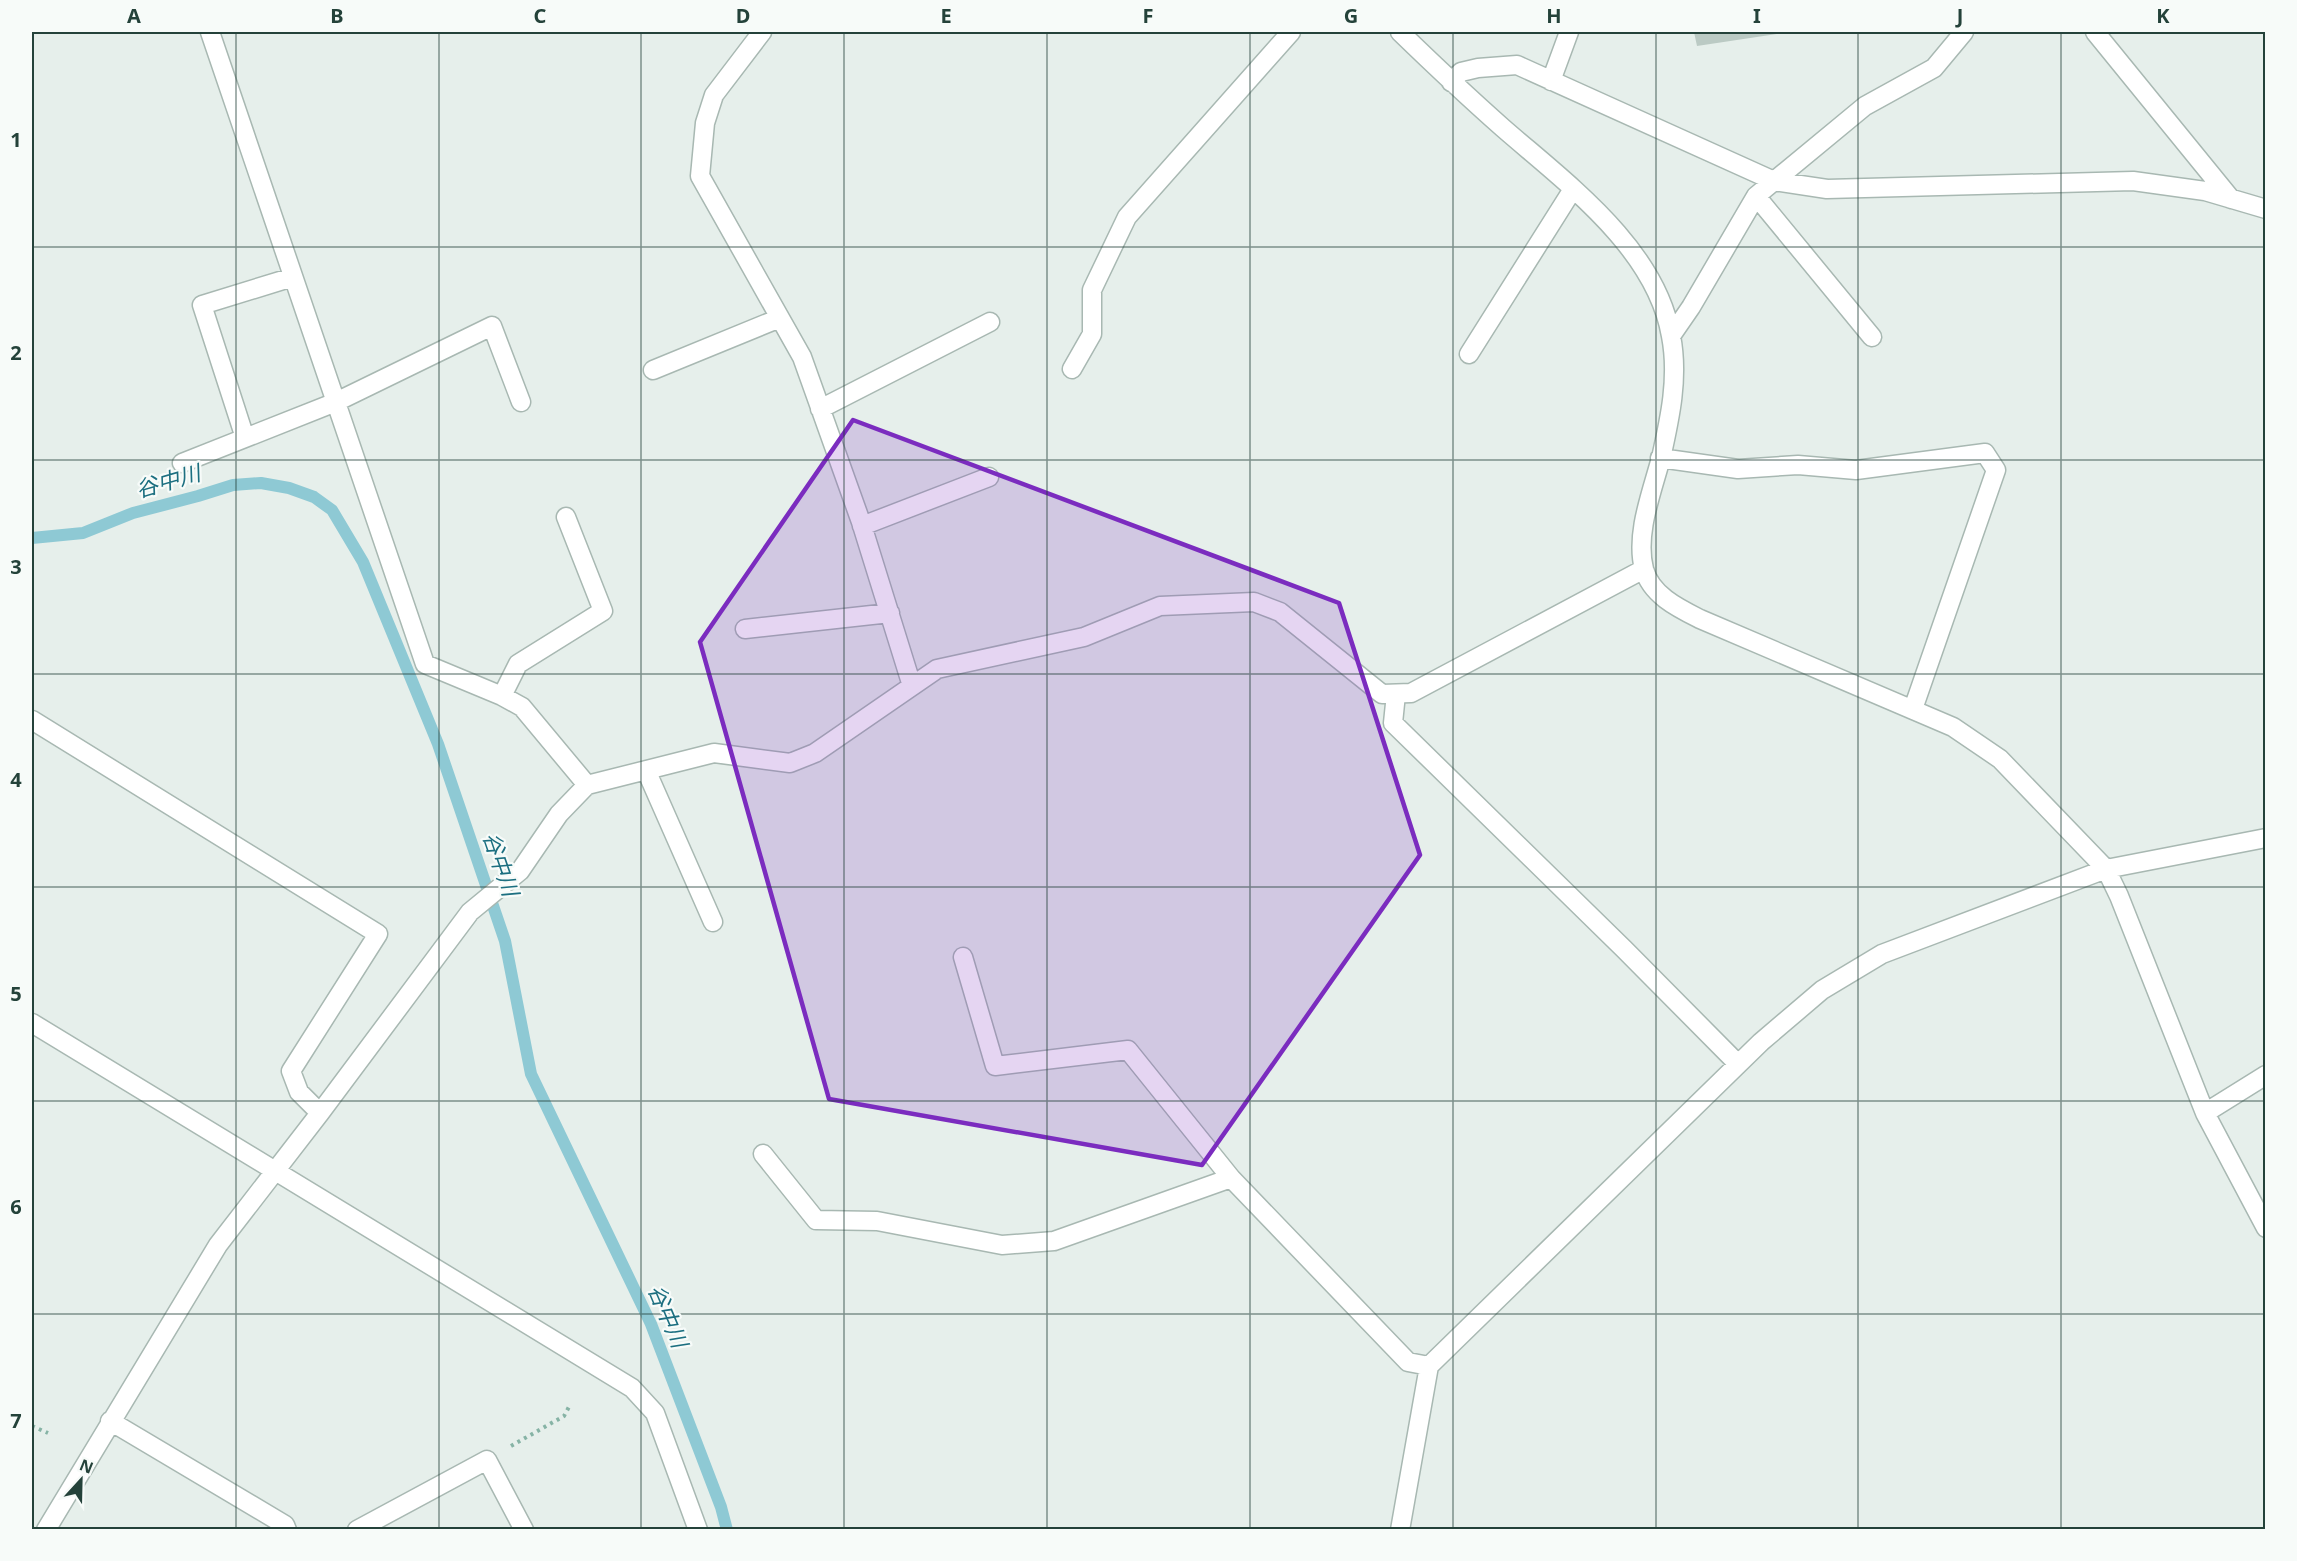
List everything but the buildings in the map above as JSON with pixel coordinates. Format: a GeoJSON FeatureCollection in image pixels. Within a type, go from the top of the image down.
{"type":"FeatureCollection","features":[{"type":"Feature","properties":{"kind":"street"},"geometry":{"type":"LineString","coordinates":[[210,32],[425,664],[502,696],[522,707],[587,785]]}},
{"type":"Feature","properties":{"kind":"street"},"geometry":{"type":"LineString","coordinates":[[762,32],[714,95],[705,123],[700,176],[802,357],[862,525],[912,686]]}},
{"type":"Feature","properties":{"kind":"street"},"geometry":{"type":"LineString","coordinates":[[1071,369],[1092,334],[1092,290],[1127,217],[1290,32]]}},
{"type":"Feature","properties":{"kind":"street"},"geometry":{"type":"LineString","coordinates":[[1400,32],[1452,82],[1596,211],[1638,258],[1659,296],[1671,336],[1674,373],[1672,410],[1642,527],[1644,569],[1653,588],[1673,606],[1953,727],[2000,759],[2106,869],[2119,896],[2205,1113],[2265,1228]]}},
{"type":"Feature","properties":{"kind":"street"},"geometry":{"type":"LineString","coordinates":[[1551,81],[1569,32]]}},
{"type":"Feature","properties":{"kind":"street"},"geometry":{"type":"LineString","coordinates":[[1671,336],[1691,307],[1756,196],[1865,106],[1934,68],[1964,32]]}},
{"type":"Feature","properties":{"kind":"street"},"geometry":{"type":"LineString","coordinates":[[2095,32],[2231,199]]}},
{"type":"Feature","properties":{"kind":"street"},"geometry":{"type":"LineString","coordinates":[[1452,82],[1461,72],[1478,68],[1517,65],[1774,181],[1827,189],[2133,181],[2205,191],[2265,209]]}},
{"type":"Feature","properties":{"kind":"street"},"geometry":{"type":"LineString","coordinates":[[1469,354],[1573,189]]}},
{"type":"Feature","properties":{"kind":"street"},"geometry":{"type":"LineString","coordinates":[[1756,196],[1872,337]]}},
{"type":"Feature","properties":{"kind":"street"},"geometry":{"type":"LineString","coordinates":[[245,438],[202,305],[293,277]]}},
{"type":"Feature","properties":{"kind":"street"},"geometry":{"type":"LineString","coordinates":[[653,370],[780,318]]}},
{"type":"Feature","properties":{"kind":"street"},"geometry":{"type":"LineString","coordinates":[[820,409],[990,322]]}},
{"type":"Feature","properties":{"kind":"street"},"geometry":{"type":"LineString","coordinates":[[182,463],[336,402],[492,326],[521,402]]}},
{"type":"Feature","properties":{"kind":"street"},"geometry":{"type":"LineString","coordinates":[[1660,458],[1738,469],[1798,465],[1856,470],[1985,453],[1996,470],[1913,709]]}},
{"type":"Feature","properties":{"kind":"street"},"geometry":{"type":"LineString","coordinates":[[862,525],[989,477]]}},
{"type":"Feature","properties":{"kind":"street"},"geometry":{"type":"LineString","coordinates":[[502,696],[518,664],[603,611],[566,517]]}},
{"type":"Feature","properties":{"kind":"street"},"geometry":{"type":"LineString","coordinates":[[46,1530],[218,1245],[470,912],[520,871],[559,814],[587,785],[714,753],[790,763],[815,753],[937,669],[1084,638],[1160,606],[1254,602],[1280,612],[1382,694],[1411,693],[1644,569]]}},
{"type":"Feature","properties":{"kind":"street"},"geometry":{"type":"LineString","coordinates":[[745,629],[890,613]]}},
{"type":"Feature","properties":{"kind":"street"},"geometry":{"type":"LineString","coordinates":[[1396,694],[1393,723],[1738,1064]]}},
{"type":"Feature","properties":{"kind":"street"},"geometry":{"type":"LineString","coordinates":[[32,720],[378,934],[291,1071],[299,1092],[320,1113]]}},
{"type":"Feature","properties":{"kind":"street"},"geometry":{"type":"LineString","coordinates":[[646,770],[713,922]]}},
{"type":"Feature","properties":{"kind":"street"},"geometry":{"type":"LineString","coordinates":[[1400,1530],[1429,1366],[1738,1064],[1822,990],[1882,954],[2106,869],[2265,838]]}},
{"type":"Feature","properties":{"kind":"street"},"geometry":{"type":"LineString","coordinates":[[963,957],[995,1066],[1128,1050],[1231,1178],[1408,1362],[1429,1366]]}},
{"type":"Feature","properties":{"kind":"street"},"geometry":{"type":"LineString","coordinates":[[32,1023],[632,1388],[655,1413],[698,1530]]}},
{"type":"Feature","properties":{"kind":"street"},"geometry":{"type":"LineString","coordinates":[[2205,1113],[2265,1075]]}},
{"type":"Feature","properties":{"kind":"street"},"geometry":{"type":"LineString","coordinates":[[763,1155],[816,1220],[877,1221],[1002,1245],[1054,1241],[1231,1178]]}},
{"type":"Feature","properties":{"kind":"street"},"geometry":{"type":"LineString","coordinates":[[110,1421],[285,1525],[287,1530]]}},
{"type":"Feature","properties":{"kind":"street"},"geometry":{"type":"LineString","coordinates":[[357,1530],[487,1460],[524,1530]]}},
{"type":"Feature","properties":{"kind":"path"},"geometry":{"type":"LineString","coordinates":[[487,1460],[564,1416],[570,1405]]}},
{"type":"Feature","properties":{"kind":"path"},"geometry":{"type":"LineString","coordinates":[[32,1426],[48,1433]]}},
{"type":"Feature","properties":{"kind":"highlighted area"},"geometry":{"type":"Polygon","coordinates":[[[853,420],[1339,603],[1420,855],[1202,1165],[829,1099],[700,642],[853,420]]]}},
{"type":"Feature","properties":{"kind":"waterway","name":"谷中川"},"geometry":{"type":"LineString","coordinates":[[32,538],[83,533],[133,513],[233,485],[261,483],[289,488],[314,497],[332,510],[363,562],[438,744],[505,941],[531,1074],[651,1324],[721,1507],[727,1530]]}}]}
